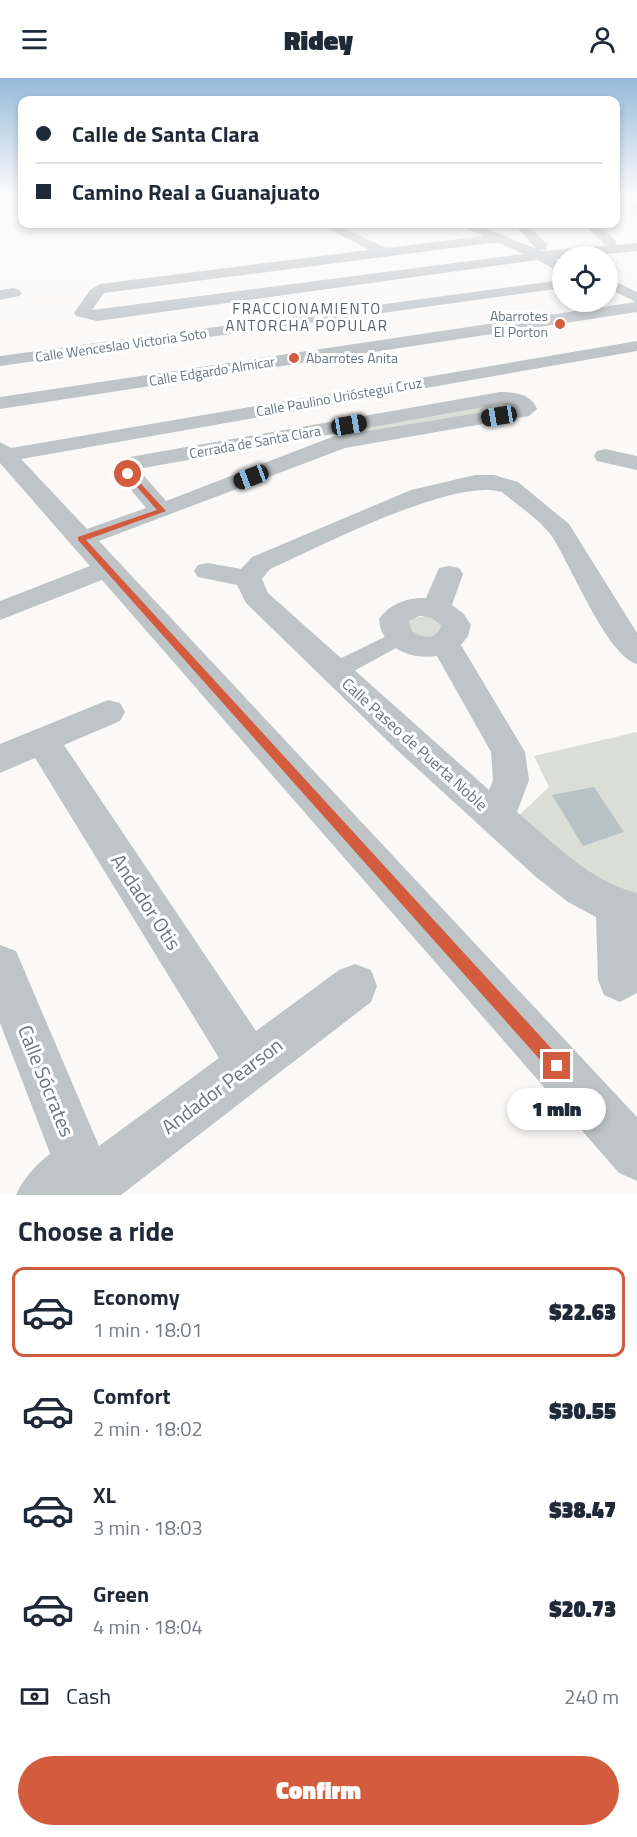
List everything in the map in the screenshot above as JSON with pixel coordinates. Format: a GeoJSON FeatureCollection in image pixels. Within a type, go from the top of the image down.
{"type":"FeatureCollection","features":[{"type":"Feature","properties":{"kind":"street"},"geometry":{"type":"LineString","coordinates":[[374,247],[419,273]]}},
{"type":"Feature","properties":{"kind":"street"},"geometry":{"type":"LineString","coordinates":[[424,247],[100,289],[95,292],[82,313],[97,316],[419,273],[575,247]]}},
{"type":"Feature","properties":{"kind":"street"},"geometry":{"type":"LineString","coordinates":[[526,247],[541,252],[635,247]]}},
{"type":"Feature","properties":{"kind":"street"},"geometry":{"type":"LineString","coordinates":[[618,278],[627,276]]}},
{"type":"Feature","properties":{"kind":"street","name":"Calle Wenceslao Victoria Soto"},"geometry":{"type":"LineString","coordinates":[[0,361],[552,285]]}},
{"type":"Feature","properties":{"kind":"street"},"geometry":{"type":"LineString","coordinates":[[618,289],[636,305]]}},
{"type":"Feature","properties":{"kind":"street"},"geometry":{"type":"LineString","coordinates":[[618,297],[636,305]]}},
{"type":"Feature","properties":{"kind":"street"},"geometry":{"type":"LineString","coordinates":[[407,305],[500,369]]}},
{"type":"Feature","properties":{"kind":"street","name":"Calle Edgardo Almicar"},"geometry":{"type":"LineString","coordinates":[[0,403],[636,305]]}},
{"type":"Feature","properties":{"kind":"street"},"geometry":{"type":"LineString","coordinates":[[191,335],[257,411]]}},
{"type":"Feature","properties":{"kind":"street","name":"Calle Paulino Urióstegui Cruz"},"geometry":{"type":"LineString","coordinates":[[3,452],[637,346]]}},
{"type":"Feature","properties":{"kind":"street","name":"Cerrada de Santa Clara"},"geometry":{"type":"LineString","coordinates":[[81,539],[162,511],[334,436],[500,398],[512,398],[526,405],[527,409],[522,412],[334,436],[132,463],[124,468]]}},
{"type":"Feature","properties":{"kind":"street"},"geometry":{"type":"LineString","coordinates":[[93,449],[113,465],[124,468],[162,511]]}},
{"type":"Feature","properties":{"kind":"street"},"geometry":{"type":"LineString","coordinates":[[3,452],[637,1155]]}},
{"type":"Feature","properties":{"kind":"street"},"geometry":{"type":"LineString","coordinates":[[605,456],[637,464]]}},
{"type":"Feature","properties":{"kind":"street"},"geometry":{"type":"LineString","coordinates":[[208,572],[248,579],[261,563],[419,495],[475,482],[496,473],[560,529],[617,627],[637,654]]}},
{"type":"Feature","properties":{"kind":"street"},"geometry":{"type":"LineString","coordinates":[[0,611],[108,568]]}},
{"type":"Feature","properties":{"kind":"street"},"geometry":{"type":"LineString","coordinates":[[436,609],[449,574]]}},
{"type":"Feature","properties":{"kind":"street","name":"Calle Paseo de Puerta Noble"},"geometry":{"type":"LineString","coordinates":[[248,579],[256,597],[443,773],[580,888],[627,910]]}},
{"type":"Feature","properties":{"kind":"street"},"geometry":{"type":"LineString","coordinates":[[415,607],[436,609],[446,613],[456,625],[456,632],[445,644],[426,647],[399,637],[393,625],[399,614],[415,607]]}},
{"type":"Feature","properties":{"kind":"street","name":"Calle Paseo de Puerta Noble"},"geometry":{"type":"LineString","coordinates":[[335,671],[399,637]]}},
{"type":"Feature","properties":{"kind":"street","name":"Calle Paseo de Puerta Noble"},"geometry":{"type":"LineString","coordinates":[[445,644],[508,752],[511,780],[496,817]]}},
{"type":"Feature","properties":{"kind":"street"},"geometry":{"type":"LineString","coordinates":[[0,759],[108,712]]}},
{"type":"Feature","properties":{"kind":"street","name":"Andador Otis"},"geometry":{"type":"LineString","coordinates":[[42,740],[250,1064]]}},
{"type":"Feature","properties":{"kind":"street"},"geometry":{"type":"LineString","coordinates":[[621,980],[627,910]]}},
{"type":"Feature","properties":{"kind":"street","name":"Calle Sócrates"},"geometry":{"type":"LineString","coordinates":[[0,968],[86,1180]]}},
{"type":"Feature","properties":{"kind":"street","name":"Andador Pearson"},"geometry":{"type":"LineString","coordinates":[[86,1180],[250,1064],[355,986]]}},
{"type":"Feature","properties":{"kind":"street"},"geometry":{"type":"LineString","coordinates":[[36,1195],[86,1180]]}},
{"type":"Feature","properties":{"kind":"shaded area"},"geometry":{"type":"Polygon","coordinates":[[[502,400],[520,410],[344,436],[334,431],[502,400]]]}},
{"type":"Feature","properties":{"kind":"shaded area"},"geometry":{"type":"Polygon","coordinates":[[[426,616],[439,622],[442,630],[432,638],[415,637],[407,623],[414,618],[426,616]]]}},
{"type":"Feature","properties":{"kind":"shaded area"},"geometry":{"type":"Polygon","coordinates":[[[637,732],[637,905],[512,822],[549,787],[534,756],[637,732]]]}},
{"type":"Feature","properties":{"kind":"shaded area"},"geometry":{"type":"Polygon","coordinates":[[[594,787],[624,832],[583,846],[552,795],[594,787]]]}},
{"type":"Feature","properties":{"kind":"place","name":"Abarrotes El Porton"},"geometry":{"type":"Point","coordinates":[560,324]}},
{"type":"Feature","properties":{"kind":"place","name":"Abarrotes Anita"},"geometry":{"type":"Point","coordinates":[294,358]}},
{"type":"Feature","properties":{"kind":"district","name":"FRACCIONAMIENTO ANTORCHA POPULAR"},"geometry":{"type":"Point","coordinates":[307,318]}},
{"type":"Feature","properties":{"kind":"route"},"geometry":{"type":"LineString","coordinates":[[128,474],[162,511],[81,539],[557,1066]]}}]}
